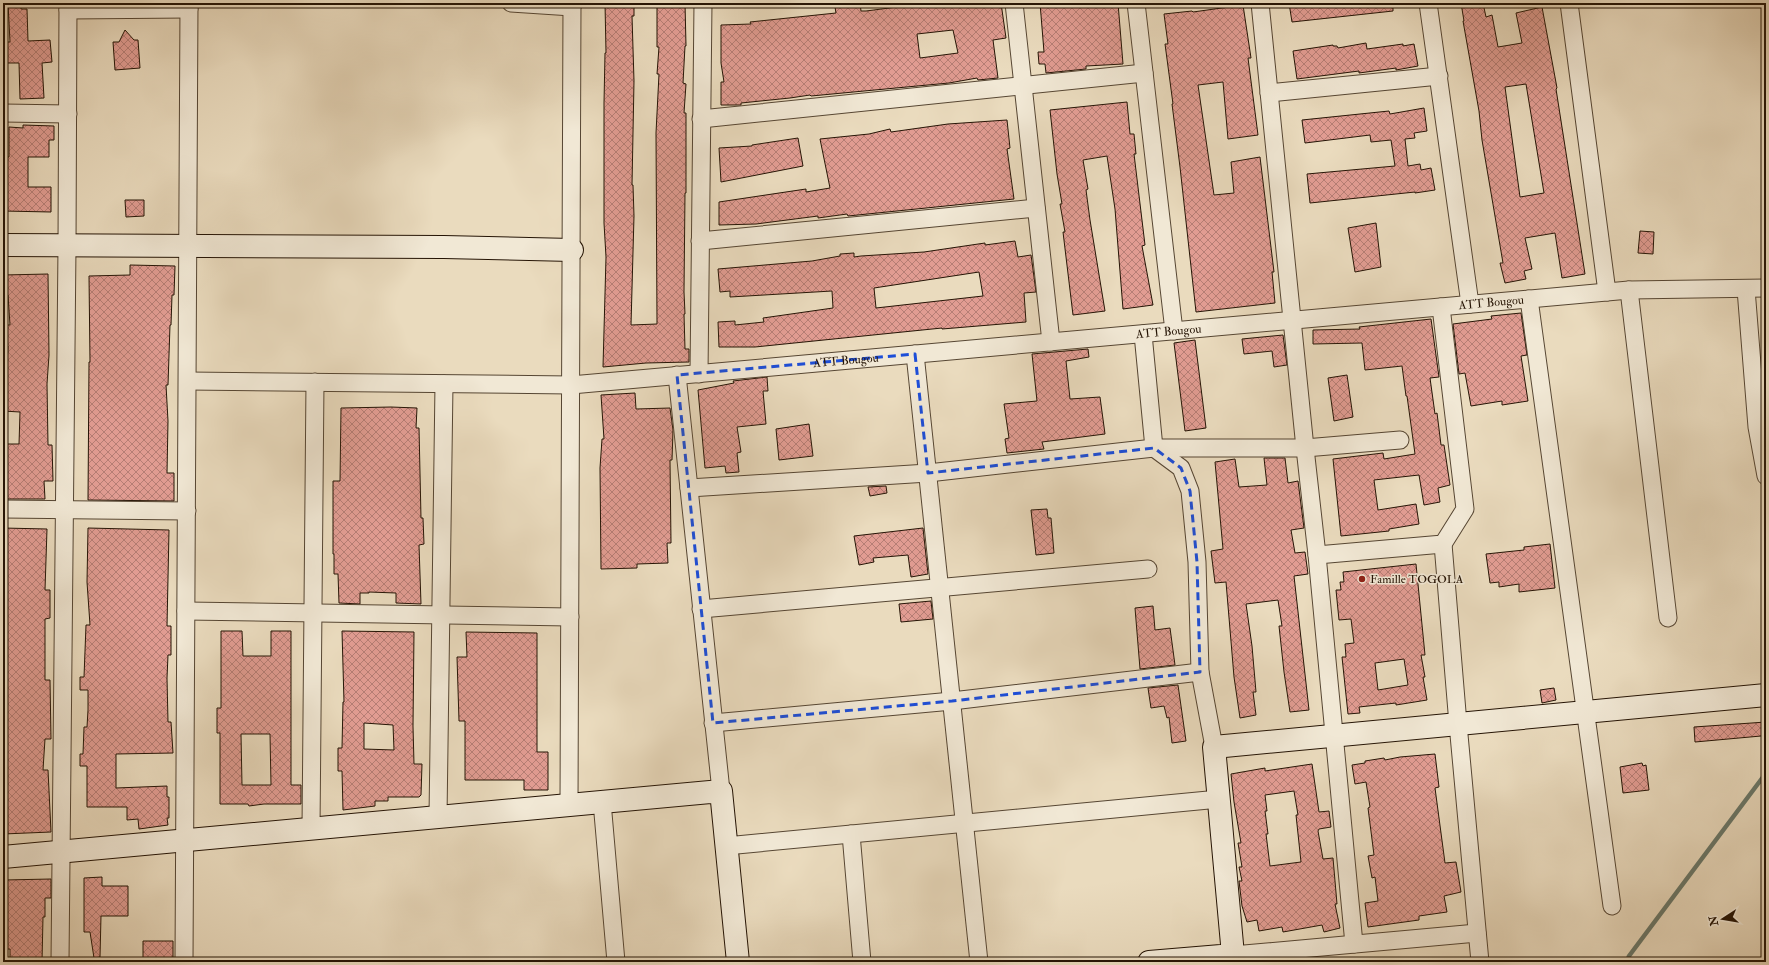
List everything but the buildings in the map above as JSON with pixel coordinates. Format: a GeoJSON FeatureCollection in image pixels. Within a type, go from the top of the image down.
{"type":"FeatureCollection","features":[{"type":"Feature","properties":{"kind":"street"},"geometry":{"type":"LineString","coordinates":[[512,3],[572,5],[570,805]]}},
{"type":"Feature","properties":{"kind":"street"},"geometry":{"type":"LineString","coordinates":[[699,374],[702,3]]}},
{"type":"Feature","properties":{"kind":"street"},"geometry":{"type":"LineString","coordinates":[[1014,3],[1051,342]]}},
{"type":"Feature","properties":{"kind":"street"},"geometry":{"type":"LineString","coordinates":[[1136,3],[1174,331]]}},
{"type":"Feature","properties":{"kind":"street"},"geometry":{"type":"LineString","coordinates":[[1260,3],[1304,448],[1317,555],[1333,736],[1354,944]]}},
{"type":"Feature","properties":{"kind":"street"},"geometry":{"type":"LineString","coordinates":[[1428,3],[1470,304]]}},
{"type":"Feature","properties":{"kind":"street"},"geometry":{"type":"LineString","coordinates":[[1569,3],[1607,292]]}},
{"type":"Feature","properties":{"kind":"street"},"geometry":{"type":"LineString","coordinates":[[60,962],[68,7],[190,6],[184,962]]}},
{"type":"Feature","properties":{"kind":"street"},"geometry":{"type":"LineString","coordinates":[[701,119],[1144,73]]}},
{"type":"Feature","properties":{"kind":"street"},"geometry":{"type":"LineString","coordinates":[[1269,93],[1439,76]]}},
{"type":"Feature","properties":{"kind":"street"},"geometry":{"type":"LineString","coordinates":[[3,113],[68,114]]}},
{"type":"Feature","properties":{"kind":"street"},"geometry":{"type":"LineString","coordinates":[[700,241],[1036,208]]}},
{"type":"Feature","properties":{"kind":"street"},"geometry":{"type":"LineString","coordinates":[[3,245],[444,247],[572,250]]}},
{"type":"Feature","properties":{"kind":"street","name":"ATT Bougou"},"geometry":{"type":"LineString","coordinates":[[188,381],[571,385],[1629,290],[1766,288]]}},
{"type":"Feature","properties":{"kind":"street"},"geometry":{"type":"LineString","coordinates":[[1746,289],[1757,427],[1766,476]]}},
{"type":"Feature","properties":{"kind":"street"},"geometry":{"type":"LineString","coordinates":[[1629,290],[1668,618]]}},
{"type":"Feature","properties":{"kind":"street"},"geometry":{"type":"LineString","coordinates":[[1529,299],[1612,906]]}},
{"type":"Feature","properties":{"kind":"street"},"geometry":{"type":"LineString","coordinates":[[1441,307],[1465,508],[1443,544],[1480,962]]}},
{"type":"Feature","properties":{"kind":"street"},"geometry":{"type":"LineString","coordinates":[[1143,334],[1154,448],[1181,468],[1190,491],[1197,562],[1200,672],[1214,747],[1233,958]]}},
{"type":"Feature","properties":{"kind":"street"},"geometry":{"type":"LineString","coordinates":[[915,354],[979,962]]}},
{"type":"Feature","properties":{"kind":"street"},"geometry":{"type":"LineString","coordinates":[[677,376],[738,962]]}},
{"type":"Feature","properties":{"kind":"street"},"geometry":{"type":"LineString","coordinates":[[311,829],[315,382]]}},
{"type":"Feature","properties":{"kind":"street"},"geometry":{"type":"LineString","coordinates":[[438,817],[444,384]]}},
{"type":"Feature","properties":{"kind":"street"},"geometry":{"type":"LineString","coordinates":[[689,488],[928,473],[1154,448],[1304,448],[1400,440]]}},
{"type":"Feature","properties":{"kind":"street"},"geometry":{"type":"LineString","coordinates":[[3,509],[187,511]]}},
{"type":"Feature","properties":{"kind":"street"},"geometry":{"type":"LineString","coordinates":[[1317,555],[1443,544]]}},
{"type":"Feature","properties":{"kind":"street"},"geometry":{"type":"LineString","coordinates":[[701,609],[940,586],[1148,569]]}},
{"type":"Feature","properties":{"kind":"street"},"geometry":{"type":"LineString","coordinates":[[186,611],[570,617]]}},
{"type":"Feature","properties":{"kind":"street"},"geometry":{"type":"LineString","coordinates":[[713,723],[952,701],[1200,672]]}},
{"type":"Feature","properties":{"kind":"street"},"geometry":{"type":"LineString","coordinates":[[1214,747],[1766,695]]}},
{"type":"Feature","properties":{"kind":"street"},"geometry":{"type":"LineString","coordinates":[[3,858],[721,791]]}},
{"type":"Feature","properties":{"kind":"street"},"geometry":{"type":"LineString","coordinates":[[726,846],[1219,799]]}},
{"type":"Feature","properties":{"kind":"street"},"geometry":{"type":"LineString","coordinates":[[602,802],[616,962]]}},
{"type":"Feature","properties":{"kind":"street"},"geometry":{"type":"LineString","coordinates":[[851,834],[862,962]]}},
{"type":"Feature","properties":{"kind":"street"},"geometry":{"type":"LineString","coordinates":[[1149,962],[1233,958],[1354,944],[1477,933]]}},
{"type":"Feature","properties":{"kind":"highlighted area"},"geometry":{"type":"Polygon","coordinates":[[[915,354],[928,473],[1154,448],[1181,468],[1190,491],[1197,562],[1200,672],[952,701],[713,723],[677,375],[915,354]]]}},
{"type":"Feature","properties":{"kind":"waterway"},"geometry":{"type":"LineString","coordinates":[[1627,962],[1629,956],[1766,773]]}},
{"type":"Feature","properties":{"kind":"place","name":"Famille TOGOLA"},"geometry":{"type":"Point","coordinates":[1362,579]}}]}
